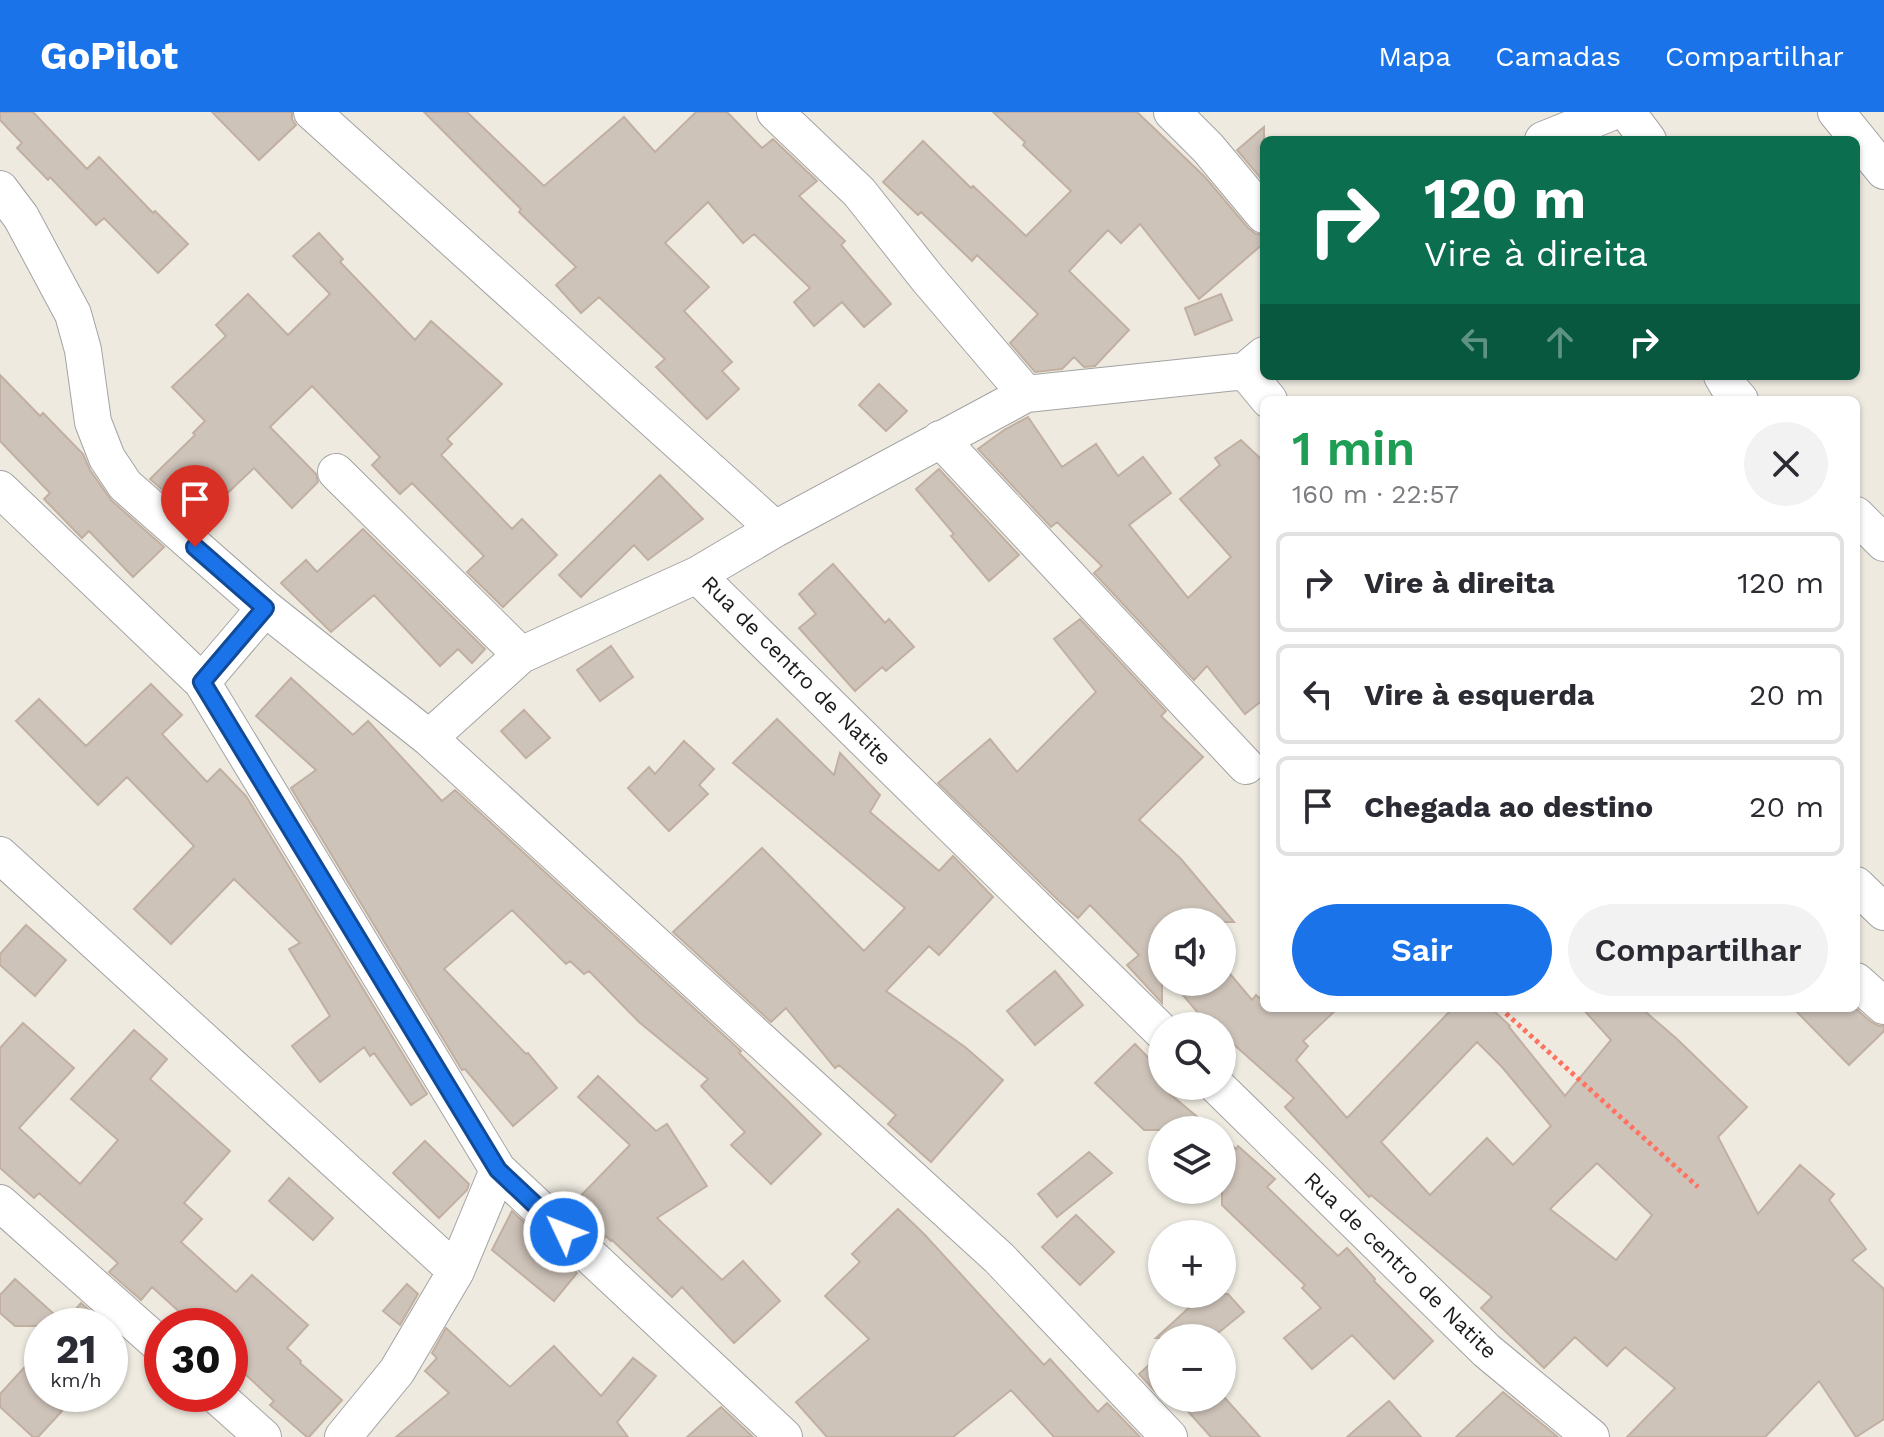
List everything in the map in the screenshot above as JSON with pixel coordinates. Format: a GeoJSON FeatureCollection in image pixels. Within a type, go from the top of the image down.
{"type":"FeatureCollection","features":[{"type":"Feature","properties":{"kind":"street"},"geometry":{"type":"LineString","coordinates":[[312,112],[775,529]]}},
{"type":"Feature","properties":{"kind":"street"},"geometry":{"type":"LineString","coordinates":[[775,112],[859,192],[1026,394]]}},
{"type":"Feature","properties":{"kind":"street"},"geometry":{"type":"LineString","coordinates":[[1172,112],[1208,148],[1260,210]]}},
{"type":"Feature","properties":{"kind":"street"},"geometry":{"type":"LineString","coordinates":[[1553,136],[1612,112]]}},
{"type":"Feature","properties":{"kind":"street"},"geometry":{"type":"LineString","coordinates":[[1627,112],[1645,136]]}},
{"type":"Feature","properties":{"kind":"street"},"geometry":{"type":"LineString","coordinates":[[1836,112],[1856,136]]}},
{"type":"Feature","properties":{"kind":"street"},"geometry":{"type":"LineString","coordinates":[[1860,142],[1884,171]]}},
{"type":"Feature","properties":{"kind":"street"},"geometry":{"type":"LineString","coordinates":[[0,189],[21,217],[73,314],[83,350],[93,422],[107,458],[125,485],[265,608],[429,738],[999,1258],[1169,1437]]}},
{"type":"Feature","properties":{"kind":"street","name":"Rua de centro de Natite"},"geometry":{"type":"LineString","coordinates":[[1148,1018],[697,575],[775,529],[1026,394],[1254,363]]}},
{"type":"Feature","properties":{"kind":"street"},"geometry":{"type":"LineString","coordinates":[[1724,380],[1737,396]]}},
{"type":"Feature","properties":{"kind":"street"},"geometry":{"type":"LineString","coordinates":[[940,439],[1246,766]]}},
{"type":"Feature","properties":{"kind":"street"},"geometry":{"type":"LineString","coordinates":[[336,472],[521,655]]}},
{"type":"Feature","properties":{"kind":"street"},"geometry":{"type":"LineString","coordinates":[[0,489],[202,682],[498,1170],[784,1437]]}},
{"type":"Feature","properties":{"kind":"street"},"geometry":{"type":"LineString","coordinates":[[1860,519],[1884,543]]}},
{"type":"Feature","properties":{"kind":"street"},"geometry":{"type":"LineString","coordinates":[[429,738],[521,655],[697,575]]}},
{"type":"Feature","properties":{"kind":"street"},"geometry":{"type":"LineString","coordinates":[[202,682],[265,608]]}},
{"type":"Feature","properties":{"kind":"street"},"geometry":{"type":"LineString","coordinates":[[0,855],[456,1271]]}},
{"type":"Feature","properties":{"kind":"street"},"geometry":{"type":"LineString","coordinates":[[1860,889],[1884,912]]}},
{"type":"Feature","properties":{"kind":"street"},"geometry":{"type":"LineString","coordinates":[[1860,985],[1884,1006]]}},
{"type":"Feature","properties":{"kind":"street","name":"Rua de centro de Natite"},"geometry":{"type":"LineString","coordinates":[[1231,1100],[1487,1351],[1591,1437]]}},
{"type":"Feature","properties":{"kind":"street"},"geometry":{"type":"LineString","coordinates":[[343,1437],[397,1371],[456,1271],[498,1170]]}},
{"type":"Feature","properties":{"kind":"street"},"geometry":{"type":"LineString","coordinates":[[0,1203],[144,1331]]}},
{"type":"Feature","properties":{"kind":"street"},"geometry":{"type":"LineString","coordinates":[[235,1412],[263,1437]]}},
{"type":"Feature","properties":{"kind":"path"},"geometry":{"type":"LineString","coordinates":[[1504,1012],[1698,1187]]}},
{"type":"Feature","properties":{"kind":"building"},"geometry":{"type":"Polygon","coordinates":[[[0,112],[33,112],[87,169],[99,157],[188,244],[158,273],[104,218],[96,225],[50,177],[48,180],[17,148],[22,143],[0,120],[0,112]]]}},
{"type":"Feature","properties":{"kind":"building"},"geometry":{"type":"Polygon","coordinates":[[[212,112],[292,112],[296,125],[259,160],[212,112]]]}},
{"type":"Feature","properties":{"kind":"building"},"geometry":{"type":"Polygon","coordinates":[[[424,112],[467,112],[544,186],[624,117],[655,152],[696,112],[727,112],[762,148],[773,139],[817,181],[799,196],[845,241],[841,245],[891,304],[864,327],[842,302],[814,326],[794,302],[810,288],[754,234],[743,243],[708,202],[665,243],[709,287],[684,311],[732,362],[722,371],[739,389],[707,419],[656,367],[665,359],[599,297],[581,313],[556,285],[576,267],[424,112]]]}},
{"type":"Feature","properties":{"kind":"building"},"geometry":{"type":"Polygon","coordinates":[[[993,112],[1137,112],[1205,177],[1248,228],[1260,234],[1260,246],[1199,299],[1140,224],[1121,243],[1108,230],[1069,271],[1129,330],[1095,366],[1084,367],[1074,357],[1062,369],[1035,372],[1010,343],[1038,314],[977,255],[972,261],[921,212],[918,215],[883,182],[923,141],[1026,236],[1071,191],[1023,145],[1025,142],[993,112]]]}},
{"type":"Feature","properties":{"kind":"building"},"geometry":{"type":"Polygon","coordinates":[[[1264,127],[1264,136],[1260,136],[1260,177],[1237,150],[1264,127]]]}},
{"type":"Feature","properties":{"kind":"building"},"geometry":{"type":"Polygon","coordinates":[[[319,233],[343,259],[340,262],[415,340],[431,321],[502,384],[447,439],[452,444],[441,455],[512,529],[522,519],[557,555],[503,607],[467,572],[484,556],[412,483],[400,494],[372,465],[380,457],[312,386],[270,427],[316,474],[318,482],[292,508],[254,468],[198,521],[150,479],[205,421],[172,387],[226,336],[216,325],[248,294],[288,335],[330,294],[293,256],[319,233]]]}},
{"type":"Feature","properties":{"kind":"building"},"geometry":{"type":"Polygon","coordinates":[[[1221,294],[1232,320],[1195,335],[1185,308],[1221,294]]]}},
{"type":"Feature","properties":{"kind":"building"},"geometry":{"type":"Polygon","coordinates":[[[0,375],[83,454],[111,500],[164,547],[133,577],[89,531],[82,538],[44,499],[50,493],[0,441],[0,375]]]}},
{"type":"Feature","properties":{"kind":"building"},"geometry":{"type":"Polygon","coordinates":[[[879,384],[907,411],[886,431],[859,405],[879,384]]]}},
{"type":"Feature","properties":{"kind":"building"},"geometry":{"type":"Polygon","coordinates":[[[1028,417],[1062,467],[1096,444],[1118,476],[1143,457],[1171,493],[1129,525],[1188,598],[1231,557],[1180,499],[1220,465],[1215,458],[1241,440],[1260,458],[1260,702],[1245,714],[1207,666],[1194,680],[1094,573],[1102,566],[1057,522],[1051,527],[978,449],[1028,417]]]}},
{"type":"Feature","properties":{"kind":"building"},"geometry":{"type":"Polygon","coordinates":[[[939,469],[1019,555],[989,581],[916,489],[939,469]]]}},
{"type":"Feature","properties":{"kind":"building"},"geometry":{"type":"Polygon","coordinates":[[[660,475],[703,519],[648,560],[634,545],[581,597],[559,575],[660,475]]]}},
{"type":"Feature","properties":{"kind":"building"},"geometry":{"type":"Polygon","coordinates":[[[363,529],[485,649],[472,663],[458,649],[440,666],[374,595],[331,632],[281,583],[306,560],[317,572],[363,529]]]}},
{"type":"Feature","properties":{"kind":"building"},"geometry":{"type":"Polygon","coordinates":[[[833,564],[885,623],[889,619],[914,647],[886,671],[882,667],[855,691],[799,628],[816,614],[799,594],[833,564]]]}},
{"type":"Feature","properties":{"kind":"building"},"geometry":{"type":"Polygon","coordinates":[[[1080,619],[1166,711],[1161,716],[1203,757],[1139,820],[1181,859],[1222,908],[1148,908],[1148,988],[1127,965],[1139,955],[1090,905],[1078,918],[938,783],[990,739],[1017,772],[1096,692],[1054,639],[1080,619]]]}},
{"type":"Feature","properties":{"kind":"building"},"geometry":{"type":"Polygon","coordinates":[[[611,646],[633,677],[600,701],[577,670],[611,646]]]}},
{"type":"Feature","properties":{"kind":"building"},"geometry":{"type":"Polygon","coordinates":[[[291,678],[353,735],[368,721],[442,801],[455,790],[741,1051],[739,1053],[821,1134],[771,1184],[731,1145],[745,1132],[701,1086],[708,1079],[639,1022],[589,971],[584,974],[570,961],[566,964],[512,910],[444,969],[528,1053],[557,1088],[513,1126],[465,1069],[462,1070],[291,788],[316,770],[256,716],[291,678]]]}},
{"type":"Feature","properties":{"kind":"building"},"geometry":{"type":"Polygon","coordinates":[[[151,684],[182,715],[162,734],[207,782],[220,769],[246,796],[427,1094],[411,1105],[374,1053],[370,1056],[364,1047],[320,1082],[292,1046],[330,1016],[289,949],[300,943],[234,879],[171,944],[134,909],[194,846],[127,777],[98,805],[16,721],[39,699],[86,746],[151,684]]]}},
{"type":"Feature","properties":{"kind":"building"},"geometry":{"type":"Polygon","coordinates":[[[524,710],[550,738],[526,758],[501,731],[524,710]]]}},
{"type":"Feature","properties":{"kind":"building"},"geometry":{"type":"Polygon","coordinates":[[[777,719],[834,775],[840,753],[880,795],[870,812],[939,871],[953,856],[993,897],[939,955],[929,946],[886,991],[965,1047],[1003,1080],[931,1162],[888,1124],[896,1115],[839,1065],[835,1068],[786,1008],[771,1022],[673,932],[762,848],[864,951],[905,908],[733,763],[777,719]]]}},
{"type":"Feature","properties":{"kind":"building"},"geometry":{"type":"Polygon","coordinates":[[[684,741],[714,769],[699,785],[708,794],[669,831],[628,788],[649,767],[655,774],[684,741]]]}},
{"type":"Feature","properties":{"kind":"building"},"geometry":{"type":"Polygon","coordinates":[[[26,925],[66,960],[35,996],[0,965],[0,954],[26,925]]]}},
{"type":"Feature","properties":{"kind":"building"},"geometry":{"type":"Polygon","coordinates":[[[1055,971],[1083,1005],[1035,1045],[1007,1011],[1055,971]]]}},
{"type":"Feature","properties":{"kind":"building"},"geometry":{"type":"Polygon","coordinates":[[[1236,981],[1252,1000],[1256,995],[1260,998],[1260,1012],[1334,1012],[1303,1041],[1308,1046],[1296,1060],[1347,1118],[1449,1012],[1495,1012],[1510,1026],[1565,1096],[1611,1040],[1586,1012],[1646,1012],[1747,1107],[1718,1137],[1758,1214],[1800,1165],[1834,1194],[1829,1200],[1866,1249],[1852,1260],[1884,1289],[1884,1419],[1856,1437],[1819,1381],[1765,1437],[1627,1437],[1675,1388],[1625,1347],[1607,1366],[1575,1337],[1544,1368],[1481,1308],[1492,1297],[1371,1195],[1369,1197],[1285,1107],[1294,1098],[1236,1046],[1236,1012],[1197,1012],[1184,996],[1236,996],[1236,981]],[[1477,1042],[1381,1142],[1430,1195],[1487,1138],[1513,1165],[1551,1126],[1477,1042]],[[1597,1163],[1550,1209],[1616,1260],[1652,1215],[1597,1163]]]}},
{"type":"Feature","properties":{"kind":"building"},"geometry":{"type":"Polygon","coordinates":[[[1797,1012],[1860,1012],[1871,1022],[1884,1026],[1884,1031],[1849,1065],[1797,1012]]]}},
{"type":"Feature","properties":{"kind":"building"},"geometry":{"type":"Polygon","coordinates":[[[23,1023],[74,1068],[19,1128],[80,1184],[118,1140],[71,1099],[134,1030],[167,1059],[150,1079],[230,1151],[184,1203],[202,1219],[181,1242],[236,1292],[252,1275],[308,1325],[287,1348],[342,1400],[309,1437],[270,1405],[274,1401],[248,1377],[248,1308],[175,1308],[152,1287],[141,1300],[109,1272],[118,1263],[39,1193],[34,1198],[0,1168],[0,1048],[23,1023]]]}},
{"type":"Feature","properties":{"kind":"building"},"geometry":{"type":"Polygon","coordinates":[[[1135,1044],[1148,1057],[1148,1100],[1177,1100],[1196,1116],[1148,1116],[1148,1130],[1144,1130],[1095,1083],[1135,1044]]]}},
{"type":"Feature","properties":{"kind":"building"},"geometry":{"type":"Polygon","coordinates":[[[598,1076],[656,1131],[667,1124],[707,1186],[657,1218],[722,1280],[743,1261],[780,1301],[734,1343],[682,1287],[672,1297],[612,1240],[606,1236],[603,1240],[569,1208],[630,1145],[578,1097],[598,1076]]]}},
{"type":"Feature","properties":{"kind":"building"},"geometry":{"type":"Polygon","coordinates":[[[425,1141],[469,1184],[467,1190],[439,1218],[393,1173],[425,1141]]]}},
{"type":"Feature","properties":{"kind":"building"},"geometry":{"type":"Polygon","coordinates":[[[1238,1146],[1275,1179],[1267,1187],[1338,1256],[1347,1248],[1374,1281],[1433,1341],[1394,1379],[1352,1335],[1312,1369],[1284,1338],[1321,1308],[1302,1288],[1305,1285],[1222,1205],[1236,1204],[1238,1146]]]}},
{"type":"Feature","properties":{"kind":"building"},"geometry":{"type":"Polygon","coordinates":[[[1089,1152],[1112,1173],[1057,1217],[1038,1194],[1089,1152]]]}},
{"type":"Feature","properties":{"kind":"building"},"geometry":{"type":"Polygon","coordinates":[[[289,1178],[333,1218],[313,1240],[269,1201],[289,1178]]]}},
{"type":"Feature","properties":{"kind":"building"},"geometry":{"type":"Polygon","coordinates":[[[898,1209],[1044,1365],[1050,1359],[1098,1412],[1107,1403],[1140,1437],[1054,1437],[1011,1390],[953,1437],[827,1437],[796,1402],[869,1339],[825,1296],[860,1262],[852,1254],[898,1209]]]}},
{"type":"Feature","properties":{"kind":"building"},"geometry":{"type":"Polygon","coordinates":[[[512,1211],[577,1273],[554,1301],[492,1250],[512,1211]]]}},
{"type":"Feature","properties":{"kind":"building"},"geometry":{"type":"Polygon","coordinates":[[[1076,1215],[1114,1252],[1080,1285],[1042,1247],[1076,1215]]]}},
{"type":"Feature","properties":{"kind":"building"},"geometry":{"type":"Polygon","coordinates":[[[15,1279],[47,1308],[24,1308],[24,1326],[15,1326],[0,1313],[0,1295],[15,1279]]]}},
{"type":"Feature","properties":{"kind":"building"},"geometry":{"type":"Polygon","coordinates":[[[407,1284],[418,1294],[400,1325],[383,1311],[407,1284]]]}},
{"type":"Feature","properties":{"kind":"building"},"geometry":{"type":"Polygon","coordinates":[[[1236,1303],[1244,1312],[1229,1324],[1171,1324],[1189,1308],[1236,1308],[1236,1303]]]}},
{"type":"Feature","properties":{"kind":"building"},"geometry":{"type":"Polygon","coordinates":[[[446,1328],[510,1387],[554,1346],[601,1396],[633,1358],[656,1376],[617,1422],[628,1437],[396,1437],[449,1393],[425,1371],[437,1358],[432,1353],[446,1328]]]}},
{"type":"Feature","properties":{"kind":"building"},"geometry":{"type":"Polygon","coordinates":[[[1148,1366],[1148,1384],[1139,1374],[1148,1366]]]}},
{"type":"Feature","properties":{"kind":"building"},"geometry":{"type":"Polygon","coordinates":[[[24,1368],[24,1412],[61,1412],[38,1437],[33,1437],[0,1407],[0,1394],[24,1368]]]}},
{"type":"Feature","properties":{"kind":"building"},"geometry":{"type":"Polygon","coordinates":[[[1503,1392],[1558,1437],[1456,1437],[1503,1392]]]}},
{"type":"Feature","properties":{"kind":"building"},"geometry":{"type":"Polygon","coordinates":[[[1389,1401],[1421,1437],[1347,1437],[1389,1401]]]}},
{"type":"Feature","properties":{"kind":"building"},"geometry":{"type":"Polygon","coordinates":[[[721,1407],[753,1437],[687,1437],[721,1407]]]}},
{"type":"Feature","properties":{"kind":"building"},"geometry":{"type":"Polygon","coordinates":[[[1236,1410],[1260,1437],[1211,1437],[1189,1412],[1236,1410]]]}},
{"type":"Feature","properties":{"kind":"route"},"geometry":{"type":"LineString","coordinates":[[195,547],[265,608],[202,682],[498,1170],[564,1232]]}}]}
